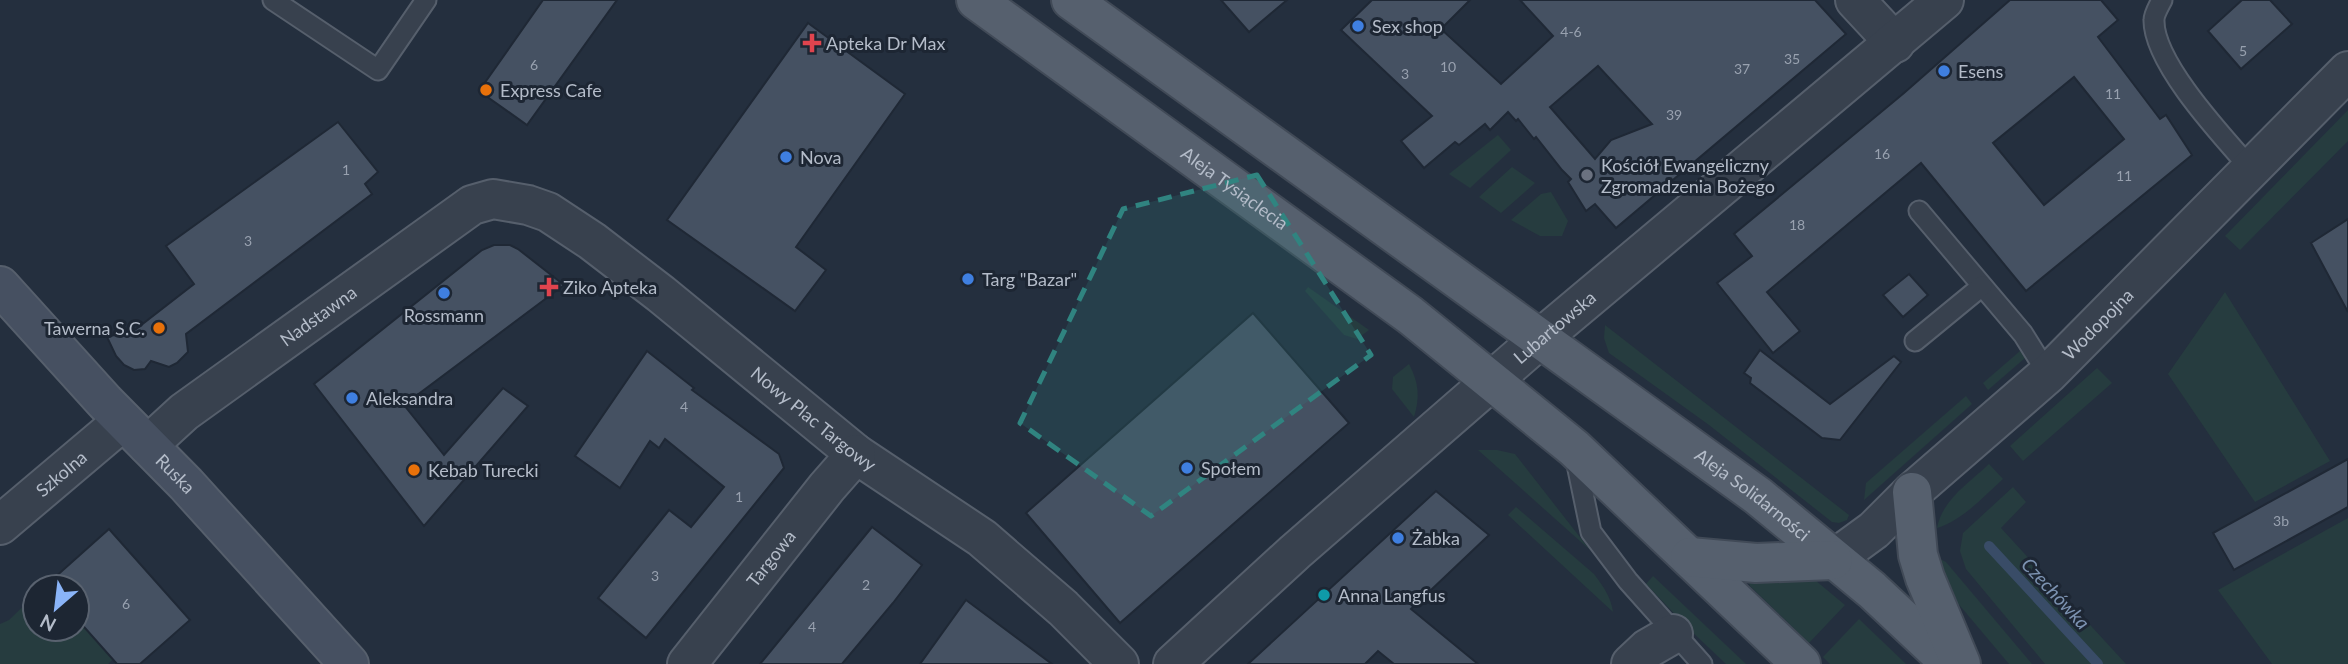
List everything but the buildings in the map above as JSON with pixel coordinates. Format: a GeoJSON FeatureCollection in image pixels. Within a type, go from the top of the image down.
{"type":"FeatureCollection","features":[{"type":"Feature","properties":{"kind":"main road","name":"Aleja Tysiąclecia"},"geometry":{"type":"LineString","coordinates":[[976,0],[1410,315],[1492,381]]}},
{"type":"Feature","properties":{"kind":"main road"},"geometry":{"type":"LineString","coordinates":[[1071,0],[1541,338]]}},
{"type":"Feature","properties":{"kind":"main road","name":"Aleja Solidarności"},"geometry":{"type":"LineString","coordinates":[[1541,338],[1758,496],[1872,590],[1951,664]]}},
{"type":"Feature","properties":{"kind":"main road"},"geometry":{"type":"LineString","coordinates":[[1492,381],[1574,448],[1801,664]]}},
{"type":"Feature","properties":{"kind":"main road"},"geometry":{"type":"LineString","coordinates":[[1912,492],[1919,555],[1925,578],[1961,664]]}},
{"type":"Feature","properties":{"kind":"main road"},"geometry":{"type":"LineString","coordinates":[[1690,557],[1756,563],[1833,560]]}},
{"type":"Feature","properties":{"kind":"street"},"geometry":{"type":"LineString","coordinates":[[1855,0],[1895,43]]}},
{"type":"Feature","properties":{"kind":"street","name":"Lubartowska"},"geometry":{"type":"LineString","coordinates":[[1173,664],[1295,552],[1541,338],[1944,0]]}},
{"type":"Feature","properties":{"kind":"street","name":"Wodopojna"},"geometry":{"type":"LineString","coordinates":[[1833,560],[1874,530],[1912,492],[2048,374],[2348,71]]}},
{"type":"Feature","properties":{"kind":"street","name":"Nadstawna"},"geometry":{"type":"LineString","coordinates":[[135,433],[184,412],[451,218],[472,205],[493,199]]}},
{"type":"Feature","properties":{"kind":"street","name":"Nowy Plac Targowy"},"geometry":{"type":"LineString","coordinates":[[493,199],[528,205],[548,212],[592,241],[671,302],[856,454],[982,538],[1063,608],[1119,664]]}},
{"type":"Feature","properties":{"kind":"street","name":"Ruska"},"geometry":{"type":"LineString","coordinates":[[0,286],[135,433],[186,484],[349,664]]}},
{"type":"Feature","properties":{"kind":"street","name":"Szkolna"},"geometry":{"type":"LineString","coordinates":[[0,525],[135,433]]}},
{"type":"Feature","properties":{"kind":"street","name":"Targowa"},"geometry":{"type":"LineString","coordinates":[[687,664],[856,454]]}},
{"type":"Feature","properties":{"kind":"street"},"geometry":{"type":"LineString","coordinates":[[1631,664],[1647,649],[1673,634]]}},
{"type":"Feature","properties":{"kind":"lane"},"geometry":{"type":"LineString","coordinates":[[273,0],[378,70],[426,0]]}},
{"type":"Feature","properties":{"kind":"lane"},"geometry":{"type":"LineString","coordinates":[[2162,0],[2153,18],[2158,43],[2168,65],[2222,137],[2252,170]]}},
{"type":"Feature","properties":{"kind":"lane"},"geometry":{"type":"LineString","coordinates":[[1919,211],[2022,334],[2048,374]]}},
{"type":"Feature","properties":{"kind":"lane"},"geometry":{"type":"LineString","coordinates":[[1915,341],[1982,286]]}},
{"type":"Feature","properties":{"kind":"lane"},"geometry":{"type":"LineString","coordinates":[[1574,448],[1591,532],[1628,581],[1702,664]]}},
{"type":"Feature","properties":{"kind":"highlighted area"},"geometry":{"type":"Polygon","coordinates":[[[1257,175],[1371,355],[1151,516],[1020,423],[1123,209],[1257,175]]]}},
{"type":"Feature","properties":{"kind":"green space"},"geometry":{"type":"Polygon","coordinates":[[[2348,110],[2348,141],[2240,250],[2225,236],[2348,110]]]}},
{"type":"Feature","properties":{"kind":"green space"},"geometry":{"type":"Polygon","coordinates":[[[1498,135],[1511,150],[1470,188],[1449,174],[1498,135]]]}},
{"type":"Feature","properties":{"kind":"green space"},"geometry":{"type":"Polygon","coordinates":[[[1512,167],[1535,183],[1501,213],[1479,197],[1512,167]]]}},
{"type":"Feature","properties":{"kind":"green space"},"geometry":{"type":"Polygon","coordinates":[[[1551,192],[1568,221],[1562,236],[1540,236],[1511,220],[1541,194],[1551,192]]]}},
{"type":"Feature","properties":{"kind":"green space"},"geometry":{"type":"Polygon","coordinates":[[[1308,287],[1369,330],[1357,339],[1344,335],[1305,291],[1308,287]]]}},
{"type":"Feature","properties":{"kind":"green space"},"geometry":{"type":"Polygon","coordinates":[[[2225,292],[2330,461],[2255,502],[2168,374],[2225,292]]]}},
{"type":"Feature","properties":{"kind":"green space"},"geometry":{"type":"Polygon","coordinates":[[[1605,325],[1849,515],[1847,520],[1832,522],[1709,425],[1609,353],[1604,338],[1605,325]]]}},
{"type":"Feature","properties":{"kind":"green space"},"geometry":{"type":"Polygon","coordinates":[[[2020,351],[2025,358],[1988,390],[1983,383],[2020,351]]]}},
{"type":"Feature","properties":{"kind":"green space"},"geometry":{"type":"Polygon","coordinates":[[[1409,364],[1418,390],[1414,417],[1392,389],[1393,377],[1409,364]]]}},
{"type":"Feature","properties":{"kind":"green space"},"geometry":{"type":"Polygon","coordinates":[[[2097,368],[2112,383],[2023,461],[2010,446],[2097,368]]]}},
{"type":"Feature","properties":{"kind":"green space"},"geometry":{"type":"Polygon","coordinates":[[[1966,396],[1972,404],[1864,500],[1866,483],[1966,396]]]}},
{"type":"Feature","properties":{"kind":"green space"},"geometry":{"type":"Polygon","coordinates":[[[1478,450],[1515,454],[1590,550],[1478,450]]]}},
{"type":"Feature","properties":{"kind":"green space"},"geometry":{"type":"Polygon","coordinates":[[[1989,464],[2003,479],[1964,514],[1937,528],[1950,500],[1989,464]]]}},
{"type":"Feature","properties":{"kind":"green space"},"geometry":{"type":"Polygon","coordinates":[[[2013,487],[2026,502],[2001,528],[2126,664],[2045,664],[1966,569],[1960,551],[1963,533],[2013,487]]]}},
{"type":"Feature","properties":{"kind":"green space"},"geometry":{"type":"Polygon","coordinates":[[[1516,507],[1594,574],[1608,597],[1613,612],[1508,515],[1516,507]]]}},
{"type":"Feature","properties":{"kind":"green space"},"geometry":{"type":"Polygon","coordinates":[[[2348,518],[2348,664],[2272,664],[2218,590],[2348,518]]]}},
{"type":"Feature","properties":{"kind":"green space"},"geometry":{"type":"Polygon","coordinates":[[[1942,560],[2032,664],[2009,664],[1946,586],[1937,561],[1942,560]]]}},
{"type":"Feature","properties":{"kind":"green space"},"geometry":{"type":"Polygon","coordinates":[[[1653,576],[1746,664],[1726,664],[1646,584],[1653,576]]]}},
{"type":"Feature","properties":{"kind":"green space"},"geometry":{"type":"Polygon","coordinates":[[[1815,580],[1845,605],[1809,643],[1750,586],[1749,581],[1791,582],[1815,580]]]}},
{"type":"Feature","properties":{"kind":"green space"},"geometry":{"type":"Polygon","coordinates":[[[21,608],[21,643],[91,643],[91,635],[113,659],[108,664],[0,664],[0,624],[9,620],[21,608]]]}},
{"type":"Feature","properties":{"kind":"green space"},"geometry":{"type":"Polygon","coordinates":[[[1859,619],[1906,664],[1830,664],[1823,657],[1859,619]]]}},
{"type":"Feature","properties":{"kind":"waterway","name":"Czechówka"},"geometry":{"type":"LineString","coordinates":[[1989,546],[2098,664]]}},
{"type":"Feature","properties":{"kind":"place","name":"Sex shop"},"geometry":{"type":"Point","coordinates":[1358,26]}},
{"type":"Feature","properties":{"kind":"place","name":"Apteka Dr Max"},"geometry":{"type":"Point","coordinates":[812,43]}},
{"type":"Feature","properties":{"kind":"place","name":"Esens"},"geometry":{"type":"Point","coordinates":[1944,71]}},
{"type":"Feature","properties":{"kind":"place","name":"Express Cafe"},"geometry":{"type":"Point","coordinates":[486,90]}},
{"type":"Feature","properties":{"kind":"place","name":"Nova"},"geometry":{"type":"Point","coordinates":[786,157]}},
{"type":"Feature","properties":{"kind":"place","name":"Kościół Ewangeliczny Zgromadzenia Bożego"},"geometry":{"type":"Point","coordinates":[1587,175]}},
{"type":"Feature","properties":{"kind":"place","name":"Targ \"Bazar\""},"geometry":{"type":"Point","coordinates":[968,279]}},
{"type":"Feature","properties":{"kind":"place","name":"Ziko Apteka"},"geometry":{"type":"Point","coordinates":[549,287]}},
{"type":"Feature","properties":{"kind":"place","name":"Rossmann"},"geometry":{"type":"Point","coordinates":[444,293]}},
{"type":"Feature","properties":{"kind":"place","name":"Tawerna S.C."},"geometry":{"type":"Point","coordinates":[159,328]}},
{"type":"Feature","properties":{"kind":"place","name":"Aleksandra"},"geometry":{"type":"Point","coordinates":[352,398]}},
{"type":"Feature","properties":{"kind":"place","name":"Społem"},"geometry":{"type":"Point","coordinates":[1187,468]}},
{"type":"Feature","properties":{"kind":"place","name":"Kebab Turecki"},"geometry":{"type":"Point","coordinates":[414,470]}},
{"type":"Feature","properties":{"kind":"place","name":"Żabka"},"geometry":{"type":"Point","coordinates":[1398,538]}},
{"type":"Feature","properties":{"kind":"place","name":"Anna Langfus"},"geometry":{"type":"Point","coordinates":[1324,595]}}]}
